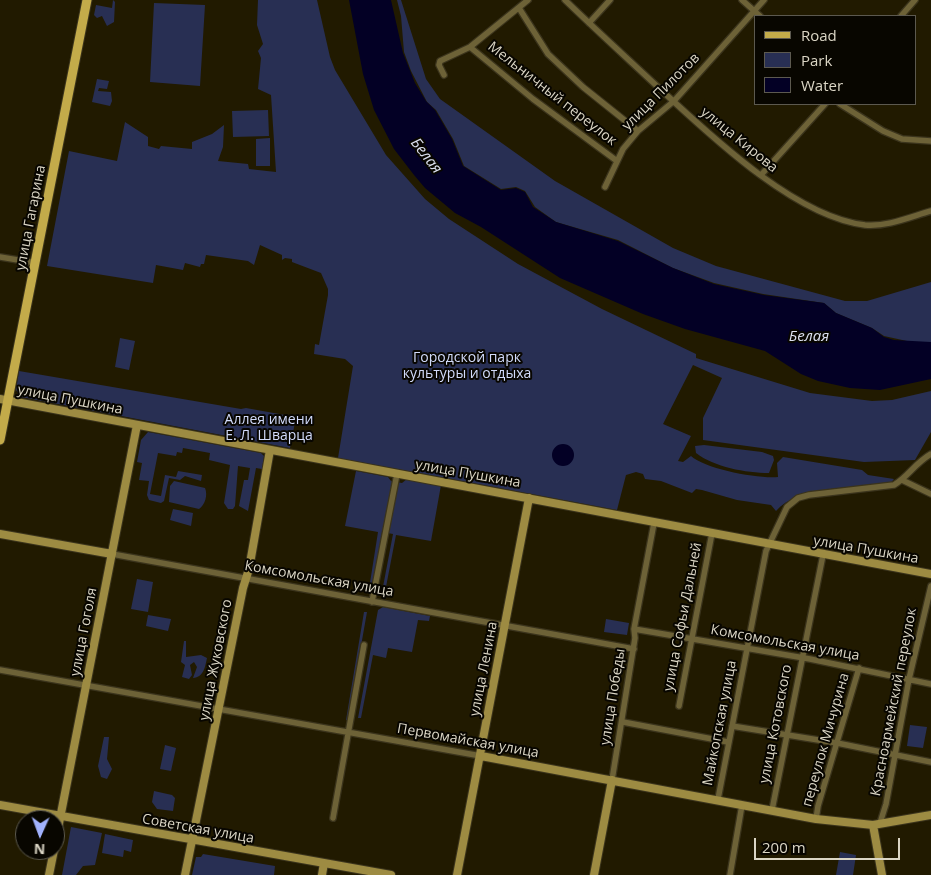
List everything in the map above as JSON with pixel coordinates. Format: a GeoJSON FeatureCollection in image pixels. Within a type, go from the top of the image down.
{"type":"FeatureCollection","features":[{"type":"Feature","properties":{"kind":"main road","name":"улица Гагарина"},"geometry":{"type":"LineString","coordinates":[[0,440],[4,400],[36,263],[87,0]]}},
{"type":"Feature","properties":{"kind":"main road","name":"улица Пушкина"},"geometry":{"type":"LineString","coordinates":[[4,400],[397,476],[529,498],[768,545],[931,574]]}},
{"type":"Feature","properties":{"kind":"main road","name":"улица Гоголя"},"geometry":{"type":"LineString","coordinates":[[61,810],[138,425]]}},
{"type":"Feature","properties":{"kind":"main road","name":"улица Жуковского"},"geometry":{"type":"LineString","coordinates":[[185,875],[245,578],[249,569],[270,450]]}},
{"type":"Feature","properties":{"kind":"main road","name":"улица Ленина"},"geometry":{"type":"LineString","coordinates":[[457,875],[529,498]]}},
{"type":"Feature","properties":{"kind":"main road","name":"Комсомольская улица"},"geometry":{"type":"LineString","coordinates":[[0,534],[112,554]]}},
{"type":"Feature","properties":{"kind":"main road","name":"Первомайская улица"},"geometry":{"type":"LineString","coordinates":[[480,756],[718,799],[816,819],[876,824],[931,815]]}},
{"type":"Feature","properties":{"kind":"main road","name":"улица Победы"},"geometry":{"type":"LineString","coordinates":[[594,875],[612,780]]}},
{"type":"Feature","properties":{"kind":"main road","name":"Советская улица"},"geometry":{"type":"LineString","coordinates":[[0,806],[22,810]]}},
{"type":"Feature","properties":{"kind":"main road","name":"Советская улица"},"geometry":{"type":"LineString","coordinates":[[65,818],[391,875]]}},
{"type":"Feature","properties":{"kind":"main road","name":"Красноармейский переулок"},"geometry":{"type":"LineString","coordinates":[[876,824],[882,875]]}},
{"type":"Feature","properties":{"kind":"main road"},"geometry":{"type":"LineString","coordinates":[[49,875],[52,860]]}},
{"type":"Feature","properties":{"kind":"main road"},"geometry":{"type":"LineString","coordinates":[[322,875],[324,863]]}},
{"type":"Feature","properties":{"kind":"street"},"geometry":{"type":"LineString","coordinates":[[444,75],[439,66],[440,61],[470,47],[528,0]]}},
{"type":"Feature","properties":{"kind":"street","name":"улица Кирова"},"geometry":{"type":"LineString","coordinates":[[565,0],[733,154],[761,175],[828,216],[846,221],[882,225],[931,211]]}},
{"type":"Feature","properties":{"kind":"street"},"geometry":{"type":"LineString","coordinates":[[589,23],[610,0]]}},
{"type":"Feature","properties":{"kind":"street"},"geometry":{"type":"LineString","coordinates":[[742,0],[759,15]]}},
{"type":"Feature","properties":{"kind":"street","name":"улица Пилотов"},"geometry":{"type":"LineString","coordinates":[[605,187],[623,150],[638,131],[674,101],[764,0]]}},
{"type":"Feature","properties":{"kind":"street"},"geometry":{"type":"LineString","coordinates":[[902,15],[913,1]]}},
{"type":"Feature","properties":{"kind":"street"},"geometry":{"type":"LineString","coordinates":[[519,8],[548,54],[583,87],[638,131]]}},
{"type":"Feature","properties":{"kind":"street","name":"Мельничный переулок"},"geometry":{"type":"LineString","coordinates":[[470,47],[533,98],[618,161]]}},
{"type":"Feature","properties":{"kind":"street"},"geometry":{"type":"LineString","coordinates":[[761,175],[824,105]]}},
{"type":"Feature","properties":{"kind":"street"},"geometry":{"type":"LineString","coordinates":[[842,105],[883,131],[902,139],[931,141]]}},
{"type":"Feature","properties":{"kind":"street"},"geometry":{"type":"LineString","coordinates":[[0,257],[36,263]]}},
{"type":"Feature","properties":{"kind":"street"},"geometry":{"type":"LineString","coordinates":[[931,454],[914,466],[902,480],[931,494]]}},
{"type":"Feature","properties":{"kind":"street"},"geometry":{"type":"LineString","coordinates":[[372,602],[397,476]]}},
{"type":"Feature","properties":{"kind":"street","name":"Майкопская улица"},"geometry":{"type":"LineString","coordinates":[[718,799],[768,545],[787,507],[798,498],[809,495],[861,491],[894,485],[902,480]]}},
{"type":"Feature","properties":{"kind":"street","name":"улица Победы"},"geometry":{"type":"LineString","coordinates":[[612,780],[634,649],[634,629],[654,523]]}},
{"type":"Feature","properties":{"kind":"street","name":"улица Софьи Дальней"},"geometry":{"type":"LineString","coordinates":[[679,706],[712,533]]}},
{"type":"Feature","properties":{"kind":"street","name":"Комсомольская улица"},"geometry":{"type":"LineString","coordinates":[[112,554],[634,649]]}},
{"type":"Feature","properties":{"kind":"street","name":"улица Котовского"},"geometry":{"type":"LineString","coordinates":[[772,810],[823,555]]}},
{"type":"Feature","properties":{"kind":"street","name":"Красноармейский переулок"},"geometry":{"type":"LineString","coordinates":[[876,824],[886,804],[909,680],[931,586]]}},
{"type":"Feature","properties":{"kind":"street","name":"Комсомольская улица"},"geometry":{"type":"LineString","coordinates":[[634,629],[859,668],[931,684]]}},
{"type":"Feature","properties":{"kind":"street"},"geometry":{"type":"LineString","coordinates":[[334,818],[364,645]]}},
{"type":"Feature","properties":{"kind":"street","name":"переулок Мичурина"},"geometry":{"type":"LineString","coordinates":[[816,819],[818,806],[859,668]]}},
{"type":"Feature","properties":{"kind":"street","name":"Первомайская улица"},"geometry":{"type":"LineString","coordinates":[[0,670],[480,756]]}},
{"type":"Feature","properties":{"kind":"street"},"geometry":{"type":"LineString","coordinates":[[623,722],[728,742]]}},
{"type":"Feature","properties":{"kind":"street"},"geometry":{"type":"LineString","coordinates":[[732,726],[837,743],[931,762]]}},
{"type":"Feature","properties":{"kind":"street"},"geometry":{"type":"LineString","coordinates":[[730,875],[742,805]]}},
{"type":"Feature","properties":{"kind":"green space"},"geometry":{"type":"Polygon","coordinates":[[[113,0],[115,2],[114,22],[107,26],[102,16],[97,18],[94,15],[96,5],[112,8],[113,0]]]}},
{"type":"Feature","properties":{"kind":"green space","name":"Городской парк культуры и отдыха"},"geometry":{"type":"Polygon","coordinates":[[[258,0],[317,0],[330,57],[335,70],[386,155],[425,199],[449,219],[518,264],[602,309],[696,354],[696,358],[810,393],[872,401],[892,400],[931,391],[931,432],[915,460],[864,462],[703,440],[703,418],[722,378],[693,365],[663,424],[691,436],[678,461],[683,462],[691,456],[698,461],[719,469],[758,476],[778,477],[777,463],[783,457],[862,470],[868,475],[894,479],[890,484],[829,489],[798,496],[776,511],[771,505],[737,500],[702,490],[696,489],[692,493],[661,481],[645,479],[643,474],[636,472],[626,475],[617,510],[338,458],[353,366],[345,359],[314,354],[315,344],[319,345],[328,295],[328,289],[321,273],[292,262],[292,259],[285,258],[282,260],[282,255],[260,245],[254,265],[248,261],[206,255],[204,264],[201,264],[200,267],[185,263],[183,270],[156,265],[153,283],[47,266],[69,151],[117,161],[125,122],[148,137],[148,146],[159,149],[161,146],[192,149],[192,142],[212,134],[224,125],[223,147],[218,161],[248,164],[249,169],[276,172],[271,95],[258,89],[261,58],[258,51],[263,44],[257,25],[258,0]]]}},
{"type":"Feature","properties":{"kind":"green space"},"geometry":{"type":"Polygon","coordinates":[[[397,0],[401,0],[426,79],[440,99],[555,181],[673,248],[716,266],[845,301],[867,301],[931,282],[931,342],[916,343],[884,336],[872,328],[836,313],[824,303],[763,294],[714,283],[673,268],[618,240],[556,222],[535,207],[525,191],[516,187],[501,189],[464,166],[453,139],[436,110],[427,102],[411,71],[404,52],[401,16],[397,0]]]}},
{"type":"Feature","properties":{"kind":"green space"},"geometry":{"type":"Polygon","coordinates":[[[154,3],[205,5],[200,86],[150,82],[154,3]]]}},
{"type":"Feature","properties":{"kind":"green space"},"geometry":{"type":"Polygon","coordinates":[[[97,79],[109,81],[107,89],[99,88],[98,91],[111,92],[112,101],[110,106],[92,102],[97,79]]]}},
{"type":"Feature","properties":{"kind":"green space"},"geometry":{"type":"Polygon","coordinates":[[[268,110],[269,136],[233,137],[232,111],[268,110]]]}},
{"type":"Feature","properties":{"kind":"green space"},"geometry":{"type":"Polygon","coordinates":[[[270,138],[270,166],[256,166],[256,139],[270,138]]]}},
{"type":"Feature","properties":{"kind":"green space"},"geometry":{"type":"Polygon","coordinates":[[[120,338],[135,341],[129,370],[115,367],[120,338]]]}},
{"type":"Feature","properties":{"kind":"green space","name":"Аллея имени Е. Л. Шварца"},"geometry":{"type":"Polygon","coordinates":[[[19,371],[296,417],[290,448],[21,397],[16,390],[19,371]]]}},
{"type":"Feature","properties":{"kind":"green space"},"geometry":{"type":"Polygon","coordinates":[[[148,432],[261,453],[264,456],[262,469],[256,468],[248,511],[239,506],[244,480],[248,480],[250,468],[238,466],[235,506],[233,509],[228,509],[224,503],[230,465],[209,460],[210,453],[183,448],[182,453],[177,452],[176,456],[158,453],[150,494],[161,496],[165,475],[176,477],[178,471],[202,475],[201,481],[185,476],[180,480],[169,478],[164,501],[161,503],[149,500],[147,495],[149,481],[139,480],[142,463],[137,462],[141,440],[148,432]]]}},
{"type":"Feature","properties":{"kind":"green space"},"geometry":{"type":"Polygon","coordinates":[[[704,445],[762,452],[773,456],[774,460],[769,473],[731,468],[712,462],[696,453],[695,446],[704,445]]]}},
{"type":"Feature","properties":{"kind":"green space"},"geometry":{"type":"Polygon","coordinates":[[[356,471],[388,477],[391,481],[402,483],[407,479],[441,485],[431,541],[396,535],[385,592],[382,592],[393,534],[382,532],[372,590],[369,589],[378,532],[345,526],[356,471]]]}},
{"type":"Feature","properties":{"kind":"green space"},"geometry":{"type":"Polygon","coordinates":[[[174,481],[205,488],[206,497],[199,509],[169,502],[170,486],[174,481]]]}},
{"type":"Feature","properties":{"kind":"green space"},"geometry":{"type":"Polygon","coordinates":[[[173,509],[193,513],[191,526],[170,520],[173,509]]]}},
{"type":"Feature","properties":{"kind":"green space"},"geometry":{"type":"Polygon","coordinates":[[[137,579],[153,582],[148,612],[131,609],[137,579]]]}},
{"type":"Feature","properties":{"kind":"green space"},"geometry":{"type":"Polygon","coordinates":[[[383,607],[430,616],[429,621],[418,620],[412,652],[388,648],[386,658],[373,655],[361,718],[358,718],[378,610],[383,607]]]}},
{"type":"Feature","properties":{"kind":"green space"},"geometry":{"type":"Polygon","coordinates":[[[364,612],[367,612],[348,720],[346,720],[364,612]]]}},
{"type":"Feature","properties":{"kind":"green space"},"geometry":{"type":"Polygon","coordinates":[[[148,615],[171,619],[168,631],[146,626],[148,615]]]}},
{"type":"Feature","properties":{"kind":"green space"},"geometry":{"type":"Polygon","coordinates":[[[606,619],[629,623],[627,635],[604,632],[606,619]]]}},
{"type":"Feature","properties":{"kind":"green space"},"geometry":{"type":"Polygon","coordinates":[[[184,641],[186,641],[186,657],[201,655],[207,658],[206,665],[200,676],[193,678],[197,667],[194,662],[190,665],[192,675],[189,679],[182,677],[185,665],[181,662],[184,641]]]}},
{"type":"Feature","properties":{"kind":"green space"},"geometry":{"type":"Polygon","coordinates":[[[910,725],[927,727],[923,748],[907,746],[910,725]]]}},
{"type":"Feature","properties":{"kind":"green space"},"geometry":{"type":"Polygon","coordinates":[[[104,737],[109,737],[107,759],[112,769],[107,779],[101,777],[98,766],[104,737]]]}},
{"type":"Feature","properties":{"kind":"green space"},"geometry":{"type":"Polygon","coordinates":[[[165,745],[176,748],[171,771],[160,769],[165,745]]]}},
{"type":"Feature","properties":{"kind":"green space"},"geometry":{"type":"Polygon","coordinates":[[[154,791],[172,795],[175,798],[173,811],[157,809],[152,802],[154,791]]]}},
{"type":"Feature","properties":{"kind":"green space"},"geometry":{"type":"Polygon","coordinates":[[[71,827],[102,833],[95,865],[83,866],[76,875],[62,875],[71,827]]]}},
{"type":"Feature","properties":{"kind":"green space"},"geometry":{"type":"Polygon","coordinates":[[[105,834],[133,840],[131,852],[124,850],[123,857],[102,853],[105,834]]]}},
{"type":"Feature","properties":{"kind":"green space"},"geometry":{"type":"Polygon","coordinates":[[[840,852],[856,855],[853,875],[836,875],[840,852]]]}},
{"type":"Feature","properties":{"kind":"green space"},"geometry":{"type":"Polygon","coordinates":[[[203,854],[275,866],[274,875],[192,875],[196,857],[201,857],[203,854]]]}},
{"type":"Feature","properties":{"kind":"water","name":"Белая"},"geometry":{"type":"Polygon","coordinates":[[[349,0],[391,0],[403,53],[415,83],[426,101],[435,110],[452,139],[463,166],[501,190],[516,188],[525,192],[533,207],[556,222],[618,241],[673,268],[714,284],[764,295],[824,303],[836,313],[872,328],[884,337],[894,340],[931,342],[931,379],[880,390],[850,388],[818,381],[801,374],[765,351],[685,329],[643,314],[560,278],[481,227],[455,213],[425,188],[414,175],[394,149],[374,110],[363,74],[349,0]]]}},
{"type":"Feature","properties":{"kind":"water"},"geometry":{"type":"Polygon","coordinates":[[[563,444],[571,447],[574,455],[571,463],[563,466],[555,463],[552,455],[555,447],[563,444]]]}}]}
